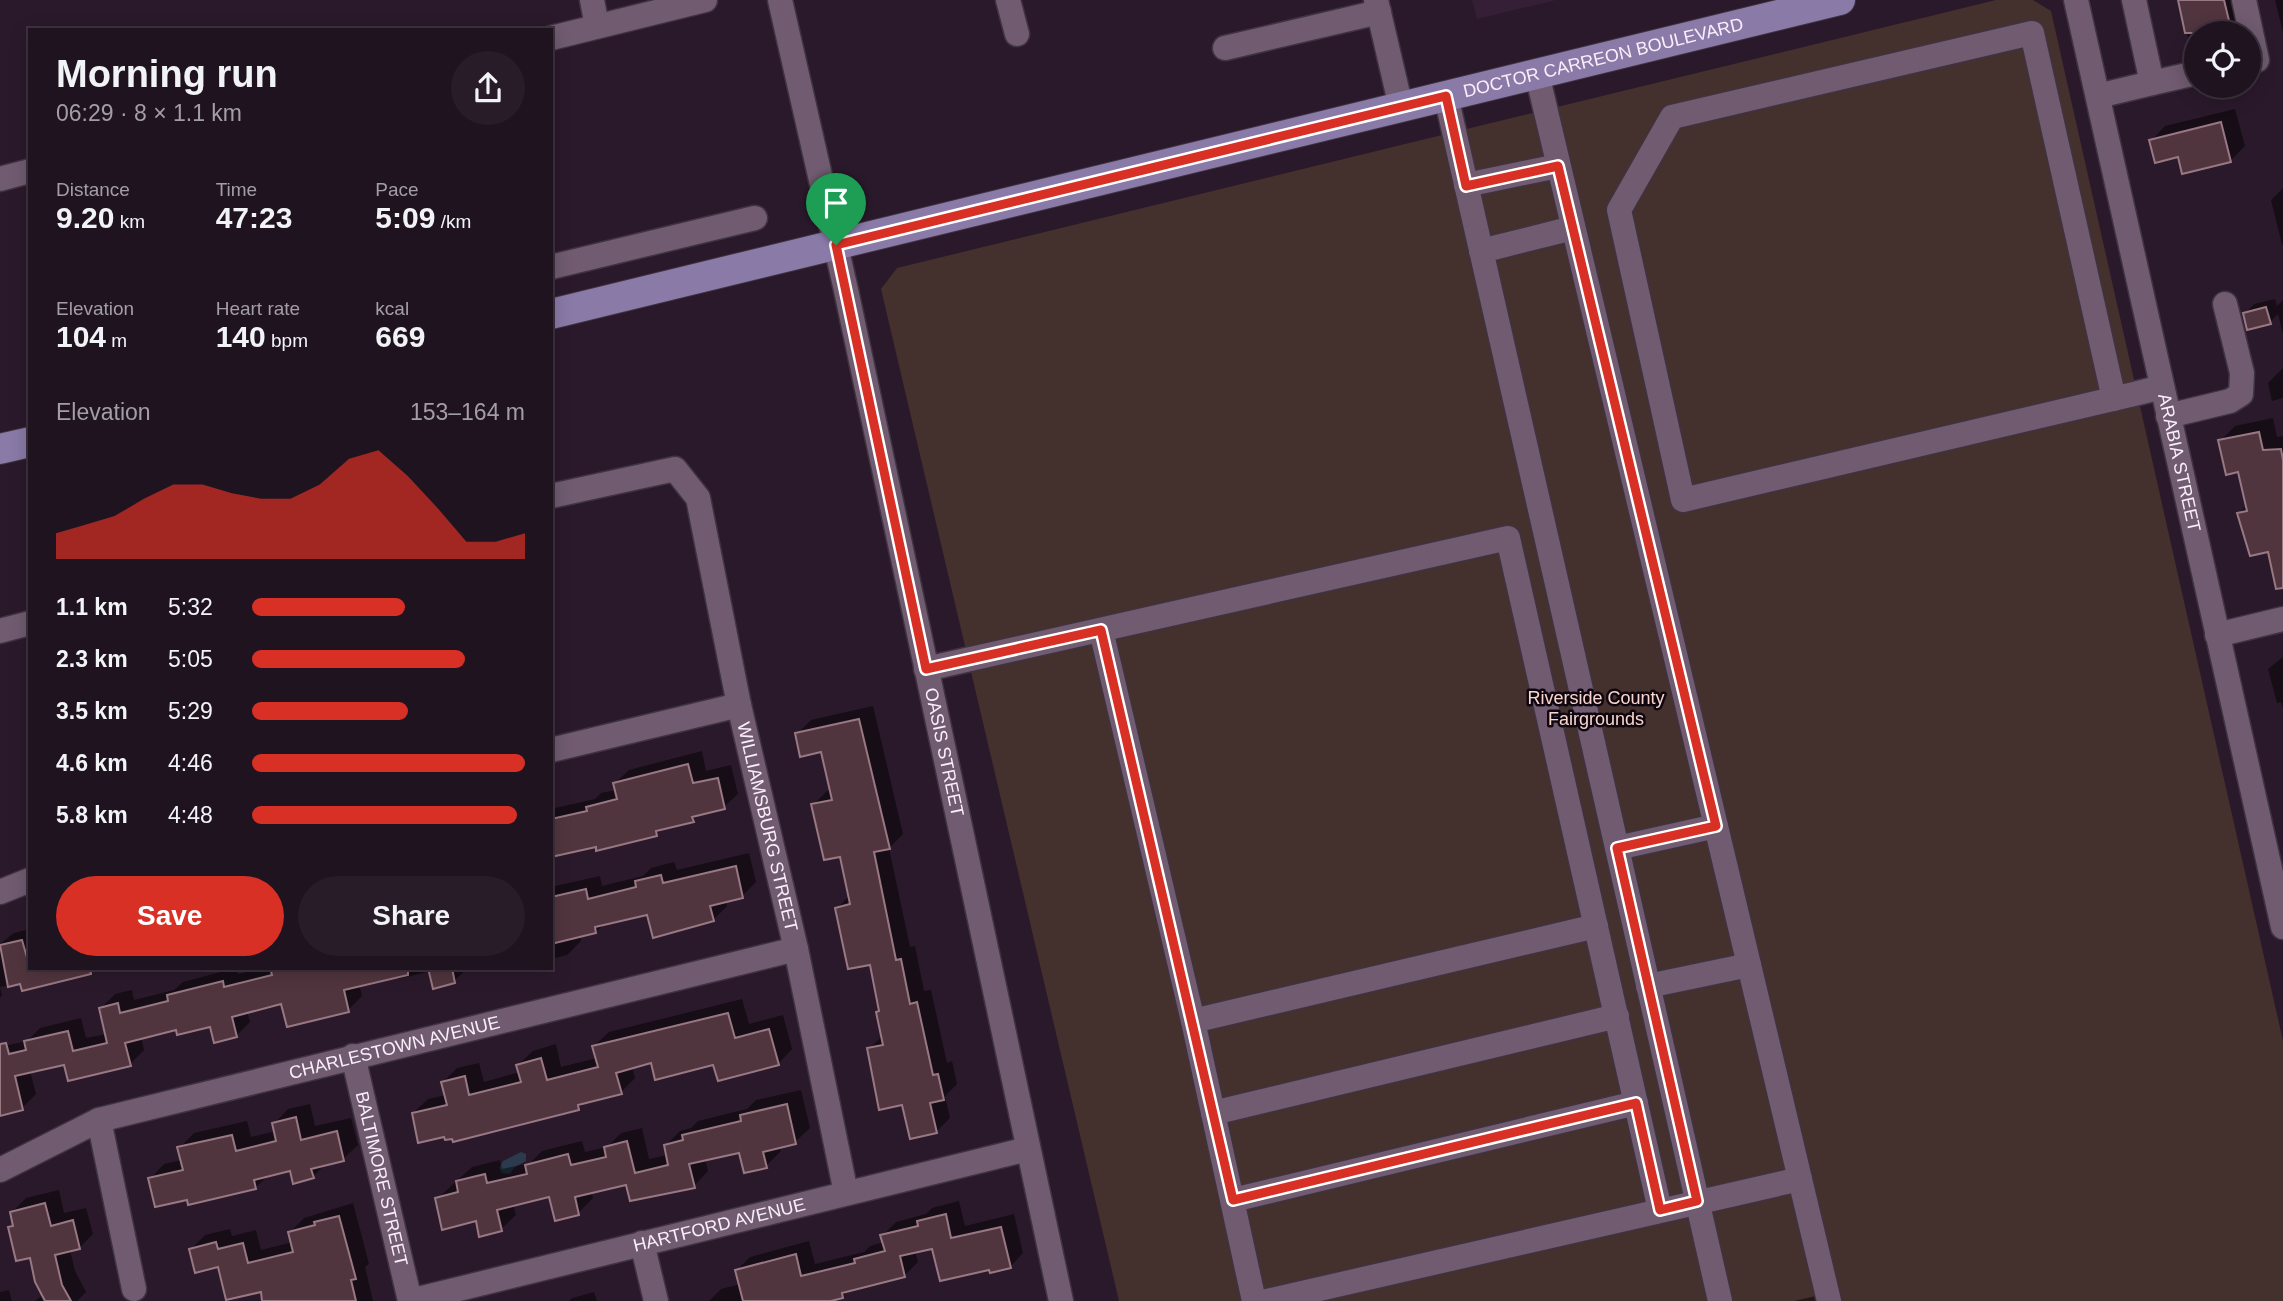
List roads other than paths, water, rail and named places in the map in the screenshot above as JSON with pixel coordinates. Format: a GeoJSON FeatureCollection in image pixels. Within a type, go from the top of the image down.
{"type":"FeatureCollection","features":[{"type":"Feature","properties":{"kind":"main road","name":"DOCTOR CARREON BOULEVARD"},"geometry":{"type":"LineString","coordinates":[[553,314],[1840,0]]}},
{"type":"Feature","properties":{"kind":"main road"},"geometry":{"type":"LineString","coordinates":[[0,449],[28,442]]}},
{"type":"Feature","properties":{"kind":"street"},"geometry":{"type":"LineString","coordinates":[[592,0],[597,26]]}},
{"type":"Feature","properties":{"kind":"street"},"geometry":{"type":"LineString","coordinates":[[553,37],[705,0]]}},
{"type":"Feature","properties":{"kind":"street","name":"OASIS STREET"},"geometry":{"type":"LineString","coordinates":[[780,0],[836,245],[1060,1301]]}},
{"type":"Feature","properties":{"kind":"street"},"geometry":{"type":"LineString","coordinates":[[1008,0],[1017,34]]}},
{"type":"Feature","properties":{"kind":"street","name":"ARABIA STREET"},"geometry":{"type":"LineString","coordinates":[[2077,0],[2217,635],[2275,857],[2283,927]]}},
{"type":"Feature","properties":{"kind":"street"},"geometry":{"type":"LineString","coordinates":[[2134,0],[2152,83]]}},
{"type":"Feature","properties":{"kind":"street"},"geometry":{"type":"LineString","coordinates":[[2244,0],[2249,21]]}},
{"type":"Feature","properties":{"kind":"street"},"geometry":{"type":"LineString","coordinates":[[1225,48],[1378,6],[1401,107]]}},
{"type":"Feature","properties":{"kind":"street"},"geometry":{"type":"LineString","coordinates":[[2114,399],[2032,33],[1672,117],[1619,210],[1683,500],[2114,399],[2162,387]]}},
{"type":"Feature","properties":{"kind":"street"},"geometry":{"type":"LineString","coordinates":[[1536,74],[1829,1301]]}},
{"type":"Feature","properties":{"kind":"street"},"geometry":{"type":"LineString","coordinates":[[2098,96],[2184,76]]}},
{"type":"Feature","properties":{"kind":"street"},"geometry":{"type":"LineString","coordinates":[[1446,96],[1720,1301]]}},
{"type":"Feature","properties":{"kind":"street"},"geometry":{"type":"LineString","coordinates":[[1466,186],[1558,166]]}},
{"type":"Feature","properties":{"kind":"street"},"geometry":{"type":"LineString","coordinates":[[0,179],[28,172]]}},
{"type":"Feature","properties":{"kind":"street"},"geometry":{"type":"LineString","coordinates":[[553,267],[755,218]]}},
{"type":"Feature","properties":{"kind":"street"},"geometry":{"type":"LineString","coordinates":[[1481,251],[1573,229]]}},
{"type":"Feature","properties":{"kind":"street"},"geometry":{"type":"LineString","coordinates":[[2168,416],[2230,401],[2241,394],[2242,373],[2225,304]]}},
{"type":"Feature","properties":{"kind":"street","name":"WILLIAMSBURG STREET"},"geometry":{"type":"LineString","coordinates":[[553,496],[675,469],[698,498],[739,705],[796,949],[846,1194]]}},
{"type":"Feature","properties":{"kind":"street"},"geometry":{"type":"LineString","coordinates":[[926,669],[1508,538],[1660,1210]]}},
{"type":"Feature","properties":{"kind":"street"},"geometry":{"type":"LineString","coordinates":[[2217,635],[2283,619]]}},
{"type":"Feature","properties":{"kind":"street"},"geometry":{"type":"LineString","coordinates":[[0,631],[28,624]]}},
{"type":"Feature","properties":{"kind":"street"},"geometry":{"type":"LineString","coordinates":[[1101,630],[1193,1021],[1254,1301]]}},
{"type":"Feature","properties":{"kind":"street"},"geometry":{"type":"LineString","coordinates":[[553,750],[739,705]]}},
{"type":"Feature","properties":{"kind":"street"},"geometry":{"type":"LineString","coordinates":[[1617,848],[1716,826]]}},
{"type":"Feature","properties":{"kind":"street"},"geometry":{"type":"LineString","coordinates":[[0,892],[28,881]]}},
{"type":"Feature","properties":{"kind":"street"},"geometry":{"type":"LineString","coordinates":[[1193,1021],[1596,926]]}},
{"type":"Feature","properties":{"kind":"street","name":"CHARLESTOWN AVENUE"},"geometry":{"type":"LineString","coordinates":[[0,1170],[99,1120],[796,949]]}},
{"type":"Feature","properties":{"kind":"street"},"geometry":{"type":"LineString","coordinates":[[1648,986],[1749,965]]}},
{"type":"Feature","properties":{"kind":"street"},"geometry":{"type":"LineString","coordinates":[[1213,1113],[1616,1016]]}},
{"type":"Feature","properties":{"kind":"street","name":"BALTIMORE STREET"},"geometry":{"type":"LineString","coordinates":[[353,1056],[410,1300]]}},
{"type":"Feature","properties":{"kind":"street"},"geometry":{"type":"LineString","coordinates":[[1233,1200],[1636,1103]]}},
{"type":"Feature","properties":{"kind":"street"},"geometry":{"type":"LineString","coordinates":[[99,1120],[134,1289]]}},
{"type":"Feature","properties":{"kind":"street","name":"HARTFORD AVENUE"},"geometry":{"type":"LineString","coordinates":[[410,1300],[1028,1149]]}},
{"type":"Feature","properties":{"kind":"street"},"geometry":{"type":"LineString","coordinates":[[1267,1301],[1800,1179]]}},
{"type":"Feature","properties":{"kind":"street"},"geometry":{"type":"LineString","coordinates":[[642,1243],[656,1301]]}},
{"type":"Feature","properties":{"kind":"water"},"geometry":{"type":"Polygon","coordinates":[[[521,1152],[526,1154],[526,1161],[515,1167],[510,1174],[502,1173],[499,1168],[503,1161],[521,1152]]]}},
{"type":"Feature","properties":{"kind":"park label","name":"Riverside County Fairgrounds"},"geometry":{"type":"Point","coordinates":[1596,708]}}]}
